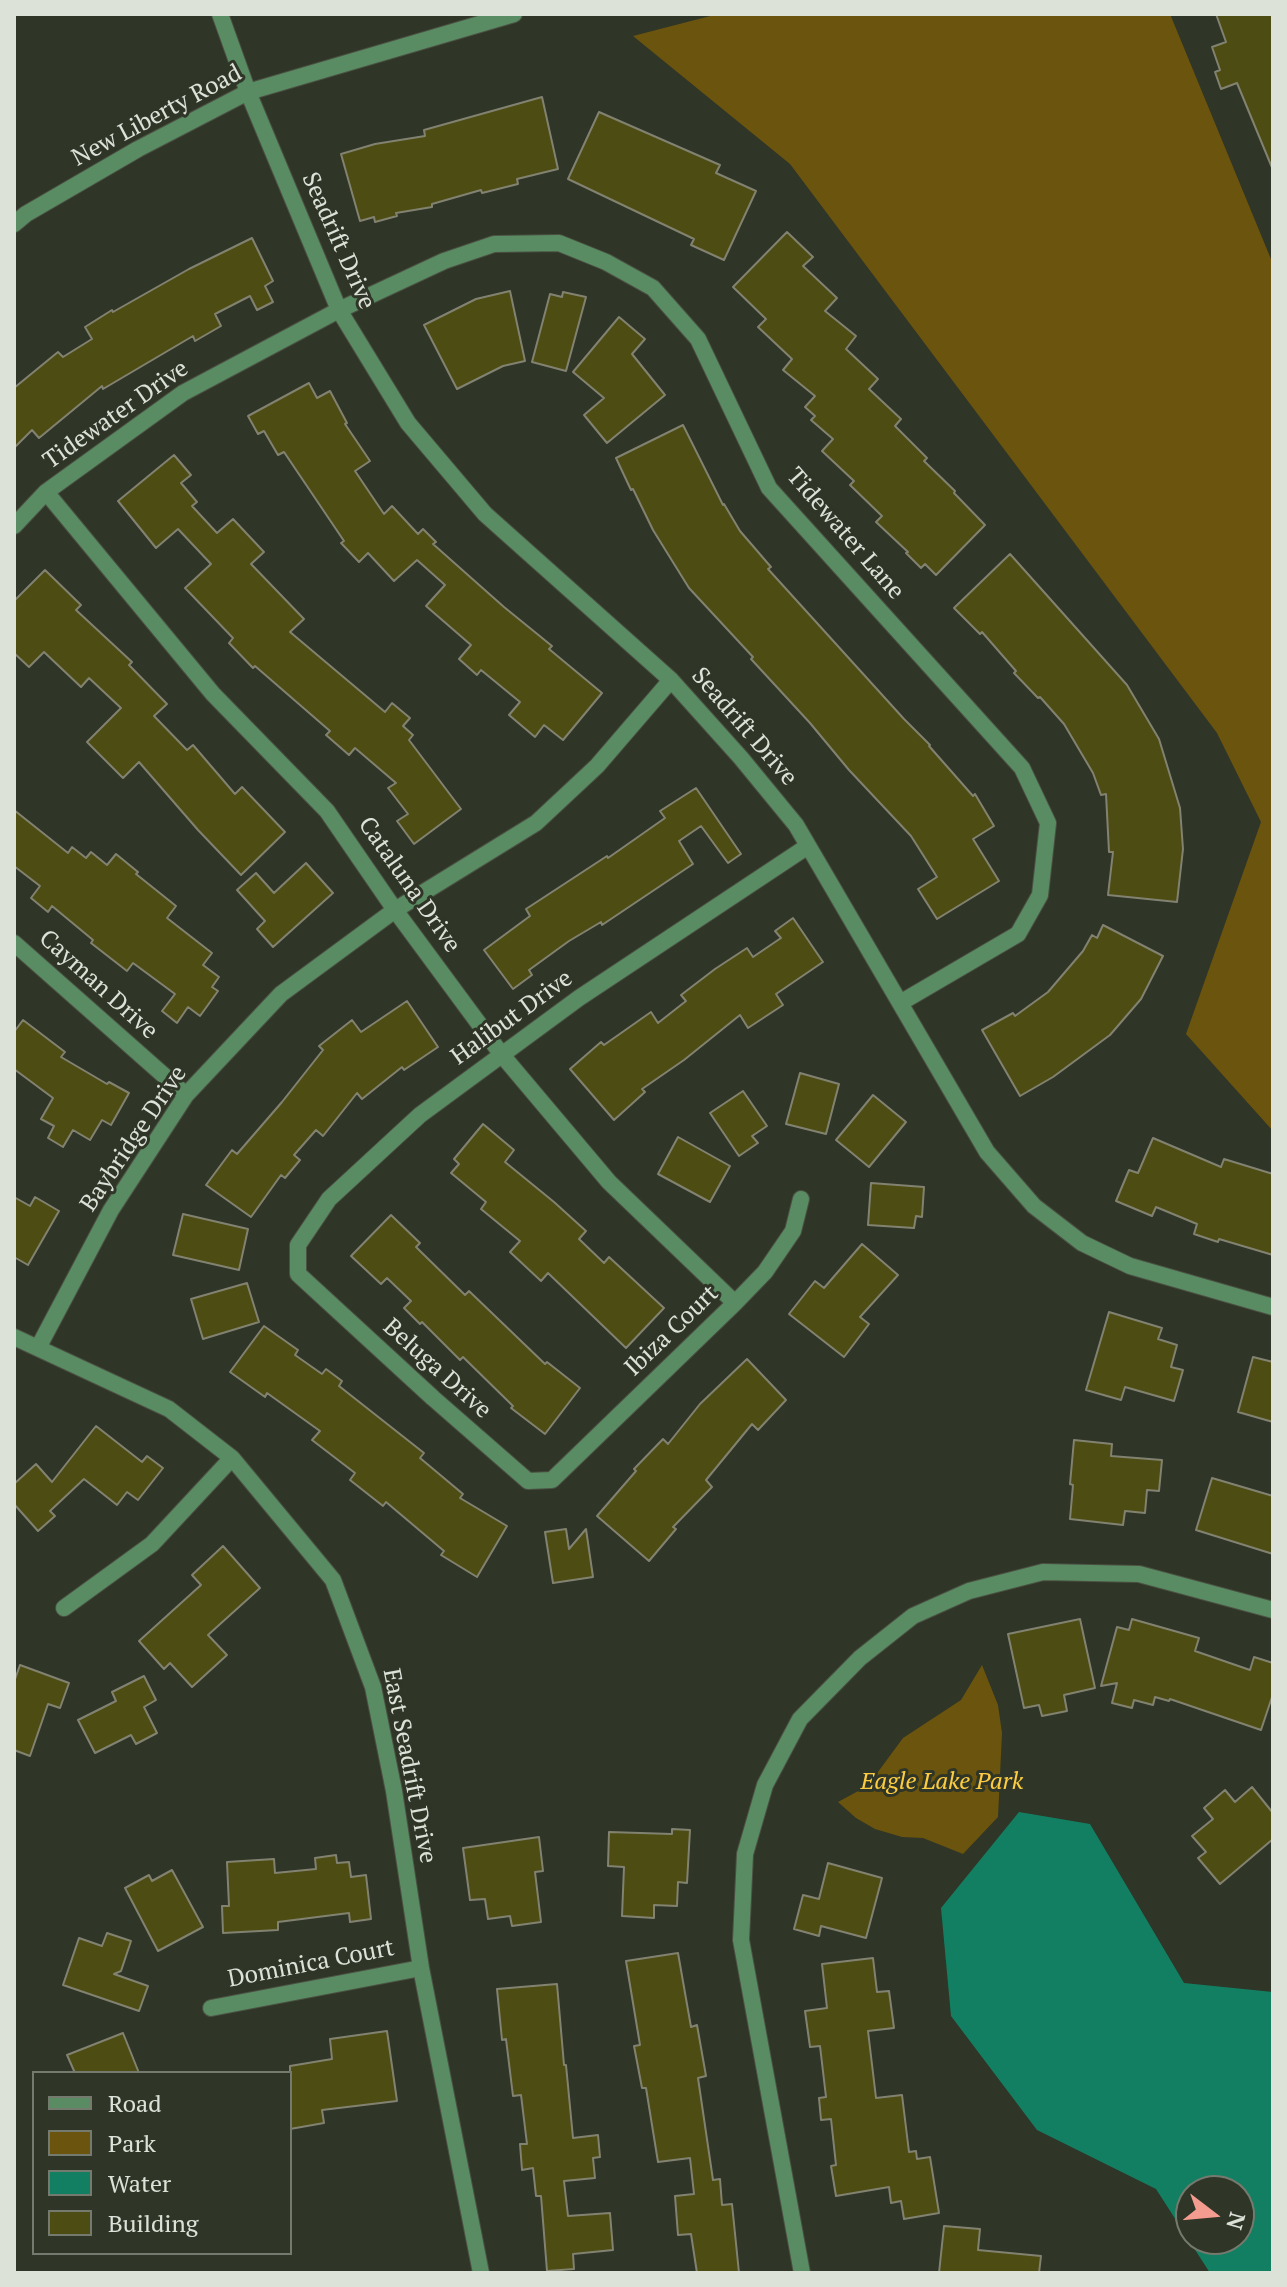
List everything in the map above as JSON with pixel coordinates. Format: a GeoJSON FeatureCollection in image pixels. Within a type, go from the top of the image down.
{"type":"FeatureCollection","features":[{"type":"Feature","properties":{"kind":"street","name":"Seadrift Drive"},"geometry":{"type":"LineString","coordinates":[[220,14],[248,92],[339,310],[408,423],[485,514],[671,680],[796,825],[987,1152],[1034,1206],[1082,1243],[1130,1266],[1273,1307]]}},
{"type":"Feature","properties":{"kind":"street","name":"New Liberty Road"},"geometry":{"type":"LineString","coordinates":[[14,224],[138,149],[248,92],[514,14]]}},
{"type":"Feature","properties":{"kind":"street","name":"Tidewater Lane"},"geometry":{"type":"LineString","coordinates":[[339,310],[444,261],[494,244],[559,243],[606,262],[653,288],[698,339],[769,488],[1022,768],[1048,823],[1040,895],[1018,934],[900,1003]]}},
{"type":"Feature","properties":{"kind":"street","name":"Tidewater Drive"},"geometry":{"type":"LineString","coordinates":[[14,526],[46,492],[183,393],[339,310]]}},
{"type":"Feature","properties":{"kind":"street","name":"Cataluna Drive"},"geometry":{"type":"LineString","coordinates":[[46,492],[213,694],[327,811],[395,910],[502,1055],[609,1182],[735,1303]]}},
{"type":"Feature","properties":{"kind":"street","name":"Baybridge Drive"},"geometry":{"type":"LineString","coordinates":[[38,1348],[111,1210],[186,1095],[281,994],[395,910],[536,823],[597,766],[671,680]]}},
{"type":"Feature","properties":{"kind":"street","name":"Halibut Drive"},"geometry":{"type":"LineString","coordinates":[[298,1274],[298,1245],[329,1199],[420,1115],[579,998],[808,846]]}},
{"type":"Feature","properties":{"kind":"street","name":"Cayman Drive"},"geometry":{"type":"LineString","coordinates":[[14,943],[186,1095]]}},
{"type":"Feature","properties":{"kind":"street","name":"Ibiza Court"},"geometry":{"type":"LineString","coordinates":[[552,1480],[765,1272],[793,1231],[801,1199]]}},
{"type":"Feature","properties":{"kind":"street","name":"Beluga Drive"},"geometry":{"type":"LineString","coordinates":[[298,1274],[528,1481],[552,1480]]}},
{"type":"Feature","properties":{"kind":"street","name":"East Seadrift Drive"},"geometry":{"type":"LineString","coordinates":[[14,1337],[169,1409],[232,1458],[333,1580],[373,1687],[391,1776],[421,1968],[481,2273]]}},
{"type":"Feature","properties":{"kind":"street"},"geometry":{"type":"LineString","coordinates":[[64,1608],[152,1544],[232,1458]]}},
{"type":"Feature","properties":{"kind":"street"},"geometry":{"type":"LineString","coordinates":[[802,2273],[741,1940],[745,1854],[765,1785],[800,1719],[860,1658],[913,1616],[969,1591],[1043,1572],[1139,1574],[1273,1610]]}},
{"type":"Feature","properties":{"kind":"street","name":"Dominica Court"},"geometry":{"type":"LineString","coordinates":[[211,2008],[421,1968]]}},
{"type":"Feature","properties":{"kind":"green space"},"geometry":{"type":"Polygon","coordinates":[[[718,14],[1170,14],[1273,264],[1273,1131],[1186,1034],[1261,822],[1217,733],[790,164],[633,36],[718,14]]]}},
{"type":"Feature","properties":{"kind":"green space","name":"Eagle Lake Park"},"geometry":{"type":"Polygon","coordinates":[[[982,1665],[998,1705],[1002,1733],[998,1817],[963,1854],[923,1838],[902,1837],[875,1829],[838,1802],[872,1780],[903,1738],[961,1700],[982,1665]]]}},
{"type":"Feature","properties":{"kind":"water"},"geometry":{"type":"Polygon","coordinates":[[[1019,1812],[1090,1824],[1184,1983],[1273,1992],[1273,2273],[1210,2273],[1198,2255],[1255,2255],[1255,2175],[1175,2175],[1175,2219],[1156,2189],[1037,2130],[951,2016],[941,1908],[1019,1812]]]}},
{"type":"Feature","properties":{"kind":"building"},"geometry":{"type":"Polygon","coordinates":[[[1216,14],[1273,14],[1273,170],[1237,83],[1221,89],[1215,72],[1220,70],[1212,47],[1226,42],[1216,14]]]}},
{"type":"Feature","properties":{"kind":"building"},"geometry":{"type":"Polygon","coordinates":[[[542,97],[558,169],[517,179],[518,184],[482,193],[481,190],[432,204],[432,207],[396,213],[397,216],[375,222],[374,217],[360,221],[341,154],[375,144],[425,136],[424,130],[542,97]]]}},
{"type":"Feature","properties":{"kind":"building"},"geometry":{"type":"Polygon","coordinates":[[[599,112],[720,165],[716,173],[756,191],[724,260],[691,245],[694,239],[568,179],[599,112]]]}},
{"type":"Feature","properties":{"kind":"building"},"geometry":{"type":"Polygon","coordinates":[[[787,232],[813,257],[803,266],[837,298],[825,311],[856,336],[846,349],[878,379],[869,389],[901,419],[895,426],[927,458],[924,461],[985,525],[936,575],[925,564],[921,568],[876,522],[882,516],[850,485],[854,481],[822,451],[833,439],[811,420],[815,416],[805,407],[815,396],[783,370],[792,359],[758,327],[766,319],[733,287],[787,232]]]}},
{"type":"Feature","properties":{"kind":"building"},"geometry":{"type":"Polygon","coordinates":[[[252,238],[273,281],[265,286],[273,302],[257,310],[250,296],[215,314],[221,326],[195,341],[193,336],[103,389],[102,386],[39,438],[32,430],[14,448],[14,388],[58,352],[63,357],[92,339],[85,327],[252,238]]]}},
{"type":"Feature","properties":{"kind":"building"},"geometry":{"type":"Polygon","coordinates":[[[510,291],[525,361],[503,366],[457,389],[424,325],[476,299],[510,291]]]}},
{"type":"Feature","properties":{"kind":"building"},"geometry":{"type":"Polygon","coordinates":[[[563,292],[586,297],[566,371],[532,362],[550,294],[562,297],[563,292]]]}},
{"type":"Feature","properties":{"kind":"building"},"geometry":{"type":"Polygon","coordinates":[[[619,317],[645,339],[632,354],[665,395],[607,443],[584,415],[604,398],[573,372],[619,317]]]}},
{"type":"Feature","properties":{"kind":"building"},"geometry":{"type":"Polygon","coordinates":[[[309,383],[317,398],[330,391],[345,424],[370,461],[355,471],[384,514],[392,506],[418,534],[423,529],[436,542],[433,544],[602,693],[563,740],[544,725],[535,737],[509,715],[520,702],[481,670],[477,675],[459,659],[471,645],[426,606],[445,585],[417,560],[394,581],[368,553],[359,562],[341,543],[344,541],[284,452],[278,455],[264,431],[258,434],[248,416],[309,383]]]}},
{"type":"Feature","properties":{"kind":"building"},"geometry":{"type":"Polygon","coordinates":[[[683,425],[723,505],[740,531],[771,567],[768,569],[973,796],[975,794],[994,826],[973,839],[999,881],[937,919],[918,889],[937,877],[911,836],[689,588],[631,490],[616,458],[683,425]]]}},
{"type":"Feature","properties":{"kind":"building"},"geometry":{"type":"Polygon","coordinates":[[[174,455],[191,475],[181,483],[197,502],[192,506],[217,533],[233,519],[264,552],[251,564],[304,619],[290,632],[385,712],[392,703],[410,718],[403,726],[413,735],[409,740],[461,809],[414,844],[397,821],[408,814],[388,788],[396,783],[355,748],[349,755],[326,735],[330,731],[255,666],[253,668],[229,643],[233,638],[185,588],[211,564],[178,529],[156,548],[118,501],[174,455]]]}},
{"type":"Feature","properties":{"kind":"building"},"geometry":{"type":"Polygon","coordinates":[[[1010,554],[1127,685],[1159,739],[1180,808],[1183,849],[1177,902],[1108,895],[1113,852],[1109,852],[1106,794],[1101,795],[1093,773],[1064,724],[1014,673],[1016,671],[982,632],[980,634],[954,608],[1010,554]]]}},
{"type":"Feature","properties":{"kind":"building"},"geometry":{"type":"Polygon","coordinates":[[[45,570],[81,605],[76,610],[132,662],[129,665],[167,704],[154,716],[187,750],[193,745],[235,794],[242,787],[285,832],[241,875],[139,762],[123,778],[87,742],[121,708],[89,678],[81,687],[44,652],[29,667],[14,653],[14,601],[45,570]]]}},
{"type":"Feature","properties":{"kind":"building"},"geometry":{"type":"Polygon","coordinates":[[[696,788],[741,854],[728,863],[701,826],[679,841],[693,864],[602,925],[601,922],[569,941],[529,970],[532,975],[513,989],[484,950],[530,916],[526,909],[665,818],[660,811],[696,788]]]}},
{"type":"Feature","properties":{"kind":"building"},"geometry":{"type":"Polygon","coordinates":[[[14,810],[68,853],[72,847],[86,858],[91,852],[107,865],[116,854],[176,906],[167,918],[212,953],[203,965],[219,977],[212,987],[218,991],[200,1016],[188,1007],[177,1023],[162,1011],[175,994],[133,963],[127,971],[91,943],[93,940],[52,906],[48,912],[31,898],[40,886],[14,866],[14,810]]]}},
{"type":"Feature","properties":{"kind":"building"},"geometry":{"type":"Polygon","coordinates":[[[306,863],[333,893],[273,947],[257,929],[265,921],[237,890],[256,873],[274,893],[306,863]]]}},
{"type":"Feature","properties":{"kind":"building"},"geometry":{"type":"Polygon","coordinates":[[[793,918],[823,962],[776,994],[783,1005],[748,1028],[740,1015],[642,1089],[645,1092],[614,1120],[570,1069],[601,1042],[604,1045],[651,1012],[658,1023],[686,1001],[681,995],[715,969],[747,948],[753,957],[781,938],[775,931],[793,918]]]}},
{"type":"Feature","properties":{"kind":"building"},"geometry":{"type":"Polygon","coordinates":[[[1103,925],[1163,956],[1141,999],[1110,1035],[1053,1077],[1020,1096],[982,1030],[1013,1013],[1015,1016],[1048,992],[1083,951],[1092,935],[1097,938],[1103,925]]]}},
{"type":"Feature","properties":{"kind":"building"},"geometry":{"type":"Polygon","coordinates":[[[407,1001],[438,1047],[404,1070],[402,1067],[362,1099],[357,1093],[323,1136],[316,1130],[294,1155],[300,1160],[285,1178],[281,1175],[251,1217],[206,1185],[232,1150],[237,1154],[282,1102],[323,1050],[319,1046],[352,1020],[361,1032],[407,1001]]]}},
{"type":"Feature","properties":{"kind":"building"},"geometry":{"type":"Polygon","coordinates":[[[23,1020],[65,1052],[61,1057],[129,1093],[111,1125],[102,1120],[90,1140],[73,1130],[63,1147],[48,1138],[54,1126],[41,1119],[53,1098],[14,1069],[14,1032],[23,1020]]]}},
{"type":"Feature","properties":{"kind":"building"},"geometry":{"type":"Polygon","coordinates":[[[800,1073],[839,1084],[826,1134],[786,1124],[800,1073]]]}},
{"type":"Feature","properties":{"kind":"building"},"geometry":{"type":"Polygon","coordinates":[[[743,1091],[767,1126],[752,1136],[758,1143],[739,1156],[710,1113],[743,1091]]]}},
{"type":"Feature","properties":{"kind":"building"},"geometry":{"type":"Polygon","coordinates":[[[873,1095],[906,1122],[869,1167],[836,1140],[873,1095]]]}},
{"type":"Feature","properties":{"kind":"building"},"geometry":{"type":"Polygon","coordinates":[[[483,1124],[514,1150],[505,1162],[586,1231],[579,1239],[604,1263],[609,1257],[664,1308],[626,1348],[548,1273],[541,1281],[510,1252],[520,1241],[481,1209],[486,1202],[451,1173],[459,1164],[454,1159],[483,1124]]]}},
{"type":"Feature","properties":{"kind":"building"},"geometry":{"type":"Polygon","coordinates":[[[678,1137],[730,1166],[710,1202],[658,1174],[678,1137]]]}},
{"type":"Feature","properties":{"kind":"building"},"geometry":{"type":"Polygon","coordinates":[[[1153,1138],[1221,1167],[1224,1159],[1273,1174],[1273,1255],[1194,1234],[1197,1224],[1156,1207],[1152,1216],[1116,1201],[1129,1170],[1138,1173],[1153,1138]]]}},
{"type":"Feature","properties":{"kind":"building"},"geometry":{"type":"Polygon","coordinates":[[[871,1183],[924,1187],[922,1217],[916,1216],[914,1228],[868,1225],[871,1183]]]}},
{"type":"Feature","properties":{"kind":"building"},"geometry":{"type":"Polygon","coordinates":[[[14,1197],[30,1206],[35,1197],[59,1211],[28,1265],[14,1257],[14,1197]]]}},
{"type":"Feature","properties":{"kind":"building"},"geometry":{"type":"Polygon","coordinates":[[[183,1214],[248,1229],[239,1270],[173,1255],[183,1214]]]}},
{"type":"Feature","properties":{"kind":"building"},"geometry":{"type":"Polygon","coordinates":[[[391,1215],[420,1243],[416,1247],[465,1295],[469,1291],[545,1364],[547,1362],[580,1388],[545,1434],[511,1408],[513,1406],[463,1357],[460,1360],[422,1322],[420,1324],[404,1308],[411,1301],[387,1278],[381,1284],[351,1256],[391,1215]]]}},
{"type":"Feature","properties":{"kind":"building"},"geometry":{"type":"Polygon","coordinates":[[[862,1244],[898,1275],[860,1317],[869,1324],[844,1357],[789,1314],[815,1281],[824,1288],[862,1244]]]}},
{"type":"Feature","properties":{"kind":"building"},"geometry":{"type":"Polygon","coordinates":[[[247,1283],[259,1322],[203,1339],[191,1299],[247,1283]]]}},
{"type":"Feature","properties":{"kind":"building"},"geometry":{"type":"Polygon","coordinates":[[[1109,1312],[1162,1328],[1158,1339],[1177,1345],[1171,1367],[1183,1370],[1174,1401],[1125,1387],[1121,1400],[1086,1390],[1109,1312]]]}},
{"type":"Feature","properties":{"kind":"building"},"geometry":{"type":"Polygon","coordinates":[[[264,1326],[298,1350],[295,1355],[322,1374],[326,1369],[342,1381],[339,1386],[424,1453],[420,1458],[463,1494],[460,1498],[507,1526],[477,1577],[441,1555],[444,1551],[386,1502],[383,1506],[350,1480],[355,1473],[312,1440],[320,1431],[267,1393],[265,1397],[230,1372],[264,1326]]]}},
{"type":"Feature","properties":{"kind":"building"},"geometry":{"type":"Polygon","coordinates":[[[1253,1357],[1273,1362],[1273,1422],[1238,1412],[1253,1357]]]}},
{"type":"Feature","properties":{"kind":"building"},"geometry":{"type":"Polygon","coordinates":[[[747,1359],[786,1400],[758,1430],[752,1424],[706,1480],[712,1487],[673,1527],[676,1529],[649,1561],[597,1516],[636,1471],[634,1469],[663,1439],[668,1444],[700,1404],[747,1359]]]}},
{"type":"Feature","properties":{"kind":"building"},"geometry":{"type":"Polygon","coordinates":[[[96,1426],[142,1462],[147,1456],[163,1468],[138,1500],[127,1492],[117,1505],[84,1479],[50,1511],[55,1516],[38,1531],[14,1504],[14,1484],[36,1464],[52,1482],[96,1426]]]}},
{"type":"Feature","properties":{"kind":"building"},"geometry":{"type":"Polygon","coordinates":[[[1074,1440],[1112,1444],[1111,1456],[1162,1460],[1159,1491],[1147,1490],[1145,1513],[1125,1511],[1123,1525],[1070,1519],[1074,1440]]]}},
{"type":"Feature","properties":{"kind":"building"},"geometry":{"type":"Polygon","coordinates":[[[1212,1478],[1273,1496],[1273,1554],[1196,1530],[1212,1478]]]}},
{"type":"Feature","properties":{"kind":"building"},"geometry":{"type":"Polygon","coordinates":[[[566,1529],[569,1549],[586,1529],[593,1577],[553,1583],[545,1532],[566,1529]]]}},
{"type":"Feature","properties":{"kind":"building"},"geometry":{"type":"Polygon","coordinates":[[[223,1546],[260,1588],[208,1635],[227,1655],[192,1687],[170,1663],[164,1669],[139,1641],[201,1585],[192,1575],[223,1546]]]}},
{"type":"Feature","properties":{"kind":"building"},"geometry":{"type":"Polygon","coordinates":[[[1080,1619],[1095,1688],[1064,1695],[1067,1711],[1042,1716],[1039,1705],[1024,1708],[1008,1634],[1080,1619]]]}},
{"type":"Feature","properties":{"kind":"building"},"geometry":{"type":"Polygon","coordinates":[[[1132,1619],[1199,1638],[1195,1651],[1250,1670],[1254,1657],[1273,1663],[1273,1694],[1261,1730],[1170,1699],[1155,1697],[1153,1705],[1134,1700],[1132,1708],[1112,1703],[1117,1683],[1101,1686],[1117,1627],[1129,1630],[1132,1619]]]}},
{"type":"Feature","properties":{"kind":"building"},"geometry":{"type":"Polygon","coordinates":[[[20,1665],[69,1683],[60,1708],[48,1704],[30,1756],[14,1750],[14,1682],[20,1665]]]}},
{"type":"Feature","properties":{"kind":"building"},"geometry":{"type":"Polygon","coordinates":[[[144,1676],[156,1700],[144,1707],[157,1733],[136,1744],[131,1735],[95,1753],[78,1720],[116,1701],[112,1692],[144,1676]]]}},
{"type":"Feature","properties":{"kind":"building"},"geometry":{"type":"Polygon","coordinates":[[[1252,1787],[1273,1813],[1273,1839],[1220,1884],[1198,1858],[1206,1852],[1192,1836],[1213,1819],[1204,1808],[1225,1790],[1235,1802],[1252,1787]]]}},
{"type":"Feature","properties":{"kind":"building"},"geometry":{"type":"Polygon","coordinates":[[[672,1829],[690,1830],[687,1883],[678,1882],[677,1906],[654,1905],[654,1918],[622,1916],[624,1867],[608,1866],[609,1832],[672,1834],[672,1829]]]}},
{"type":"Feature","properties":{"kind":"building"},"geometry":{"type":"Polygon","coordinates":[[[539,1837],[543,1871],[535,1872],[541,1922],[512,1926],[510,1916],[488,1919],[485,1899],[470,1900],[463,1848],[539,1837]]]}},
{"type":"Feature","properties":{"kind":"building"},"geometry":{"type":"Polygon","coordinates":[[[336,1855],[337,1863],[349,1862],[351,1877],[366,1875],[371,1919],[350,1922],[349,1913],[278,1922],[278,1930],[223,1933],[222,1906],[229,1906],[227,1862],[274,1859],[275,1873],[316,1869],[315,1858],[336,1855]]]}},
{"type":"Feature","properties":{"kind":"building"},"geometry":{"type":"Polygon","coordinates":[[[828,1863],[882,1878],[866,1938],[821,1926],[819,1936],[794,1929],[803,1895],[819,1899],[828,1863]]]}},
{"type":"Feature","properties":{"kind":"building"},"geometry":{"type":"Polygon","coordinates":[[[172,1870],[203,1927],[158,1951],[125,1888],[149,1875],[152,1881],[172,1870]]]}},
{"type":"Feature","properties":{"kind":"building"},"geometry":{"type":"Polygon","coordinates":[[[107,1933],[131,1941],[121,1971],[114,1974],[148,1986],[139,2011],[63,1985],[79,1938],[102,1946],[107,1933]]]}},
{"type":"Feature","properties":{"kind":"building"},"geometry":{"type":"Polygon","coordinates":[[[678,1953],[691,2027],[697,2025],[706,2076],[698,2078],[713,2180],[720,2179],[722,2205],[732,2204],[739,2273],[697,2273],[691,2234],[678,2235],[675,2196],[694,2194],[690,2158],[658,2162],[646,2088],[642,2088],[634,2046],[640,2045],[626,1961],[678,1953]]]}},
{"type":"Feature","properties":{"kind":"building"},"geometry":{"type":"Polygon","coordinates":[[[873,1958],[877,1992],[889,1991],[894,2028],[868,2031],[876,2098],[902,2095],[909,2152],[916,2151],[917,2159],[930,2157],[939,2213],[904,2219],[901,2201],[891,2203],[889,2187],[836,2196],[831,2166],[836,2165],[831,2119],[821,2120],[819,2098],[826,2097],[820,2046],[810,2047],[805,2011],[827,2008],[822,1964],[873,1958]]]}},
{"type":"Feature","properties":{"kind":"building"},"geometry":{"type":"Polygon","coordinates":[[[557,1984],[573,2138],[598,2135],[600,2157],[593,2158],[595,2178],[564,2181],[568,2216],[610,2213],[613,2250],[573,2254],[574,2269],[547,2271],[541,2196],[536,2196],[533,2168],[522,2170],[520,2144],[527,2144],[521,2095],[513,2096],[506,2039],[502,2040],[497,1989],[557,1984]]]}},
{"type":"Feature","properties":{"kind":"building"},"geometry":{"type":"Polygon","coordinates":[[[387,2031],[397,2101],[322,2110],[324,2123],[292,2129],[290,2066],[332,2059],[330,2039],[387,2031]]]}},
{"type":"Feature","properties":{"kind":"building"},"geometry":{"type":"Polygon","coordinates":[[[123,2033],[138,2071],[74,2071],[67,2055],[123,2033]]]}},
{"type":"Feature","properties":{"kind":"building"},"geometry":{"type":"Polygon","coordinates":[[[944,2226],[980,2229],[978,2250],[1041,2256],[1039,2273],[939,2273],[944,2226]]]}}]}
